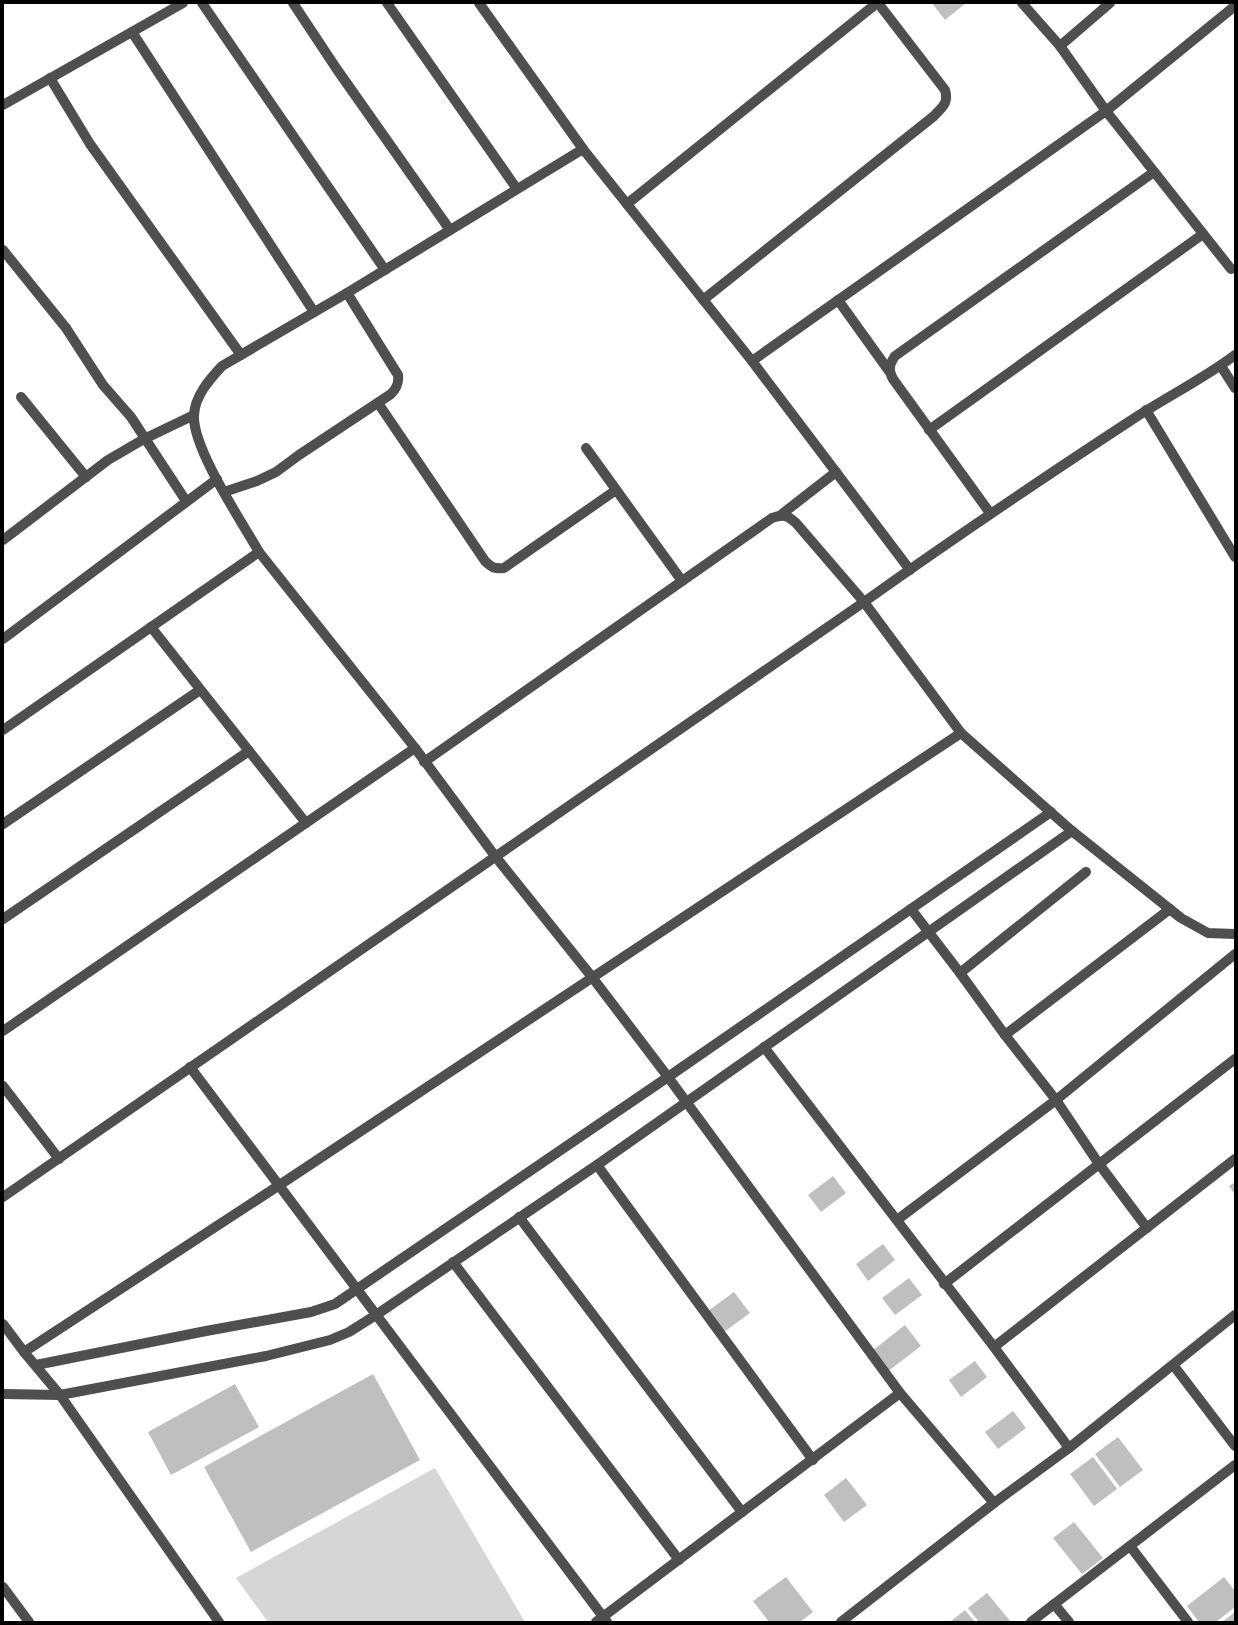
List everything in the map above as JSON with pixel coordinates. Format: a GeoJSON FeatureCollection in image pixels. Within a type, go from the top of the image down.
{"type":"FeatureCollection","features":[{"type":"Feature","properties":{"kind":"street"},"geometry":{"type":"LineString","coordinates":[[3,105],[183,3]]}},
{"type":"Feature","properties":{"kind":"street"},"geometry":{"type":"LineString","coordinates":[[202,3],[385,270]]}},
{"type":"Feature","properties":{"kind":"street"},"geometry":{"type":"LineString","coordinates":[[293,3],[336,68],[450,230]]}},
{"type":"Feature","properties":{"kind":"street"},"geometry":{"type":"LineString","coordinates":[[388,3],[517,189]]}},
{"type":"Feature","properties":{"kind":"street"},"geometry":{"type":"LineString","coordinates":[[479,3],[583,150],[752,361],[910,570]]}},
{"type":"Feature","properties":{"kind":"street"},"geometry":{"type":"LineString","coordinates":[[627,204],[877,3],[945,90],[947,96],[945,104],[934,116],[703,300]]}},
{"type":"Feature","properties":{"kind":"street"},"geometry":{"type":"LineString","coordinates":[[1022,3],[1060,46],[1106,111],[1231,269]]}},
{"type":"Feature","properties":{"kind":"street"},"geometry":{"type":"LineString","coordinates":[[1060,46],[1110,3]]}},
{"type":"Feature","properties":{"kind":"street"},"geometry":{"type":"LineString","coordinates":[[752,361],[1106,111],[1235,6]]}},
{"type":"Feature","properties":{"kind":"street"},"geometry":{"type":"LineString","coordinates":[[132,32],[314,312]]}},
{"type":"Feature","properties":{"kind":"street"},"geometry":{"type":"LineString","coordinates":[[50,78],[90,144],[241,355]]}},
{"type":"Feature","properties":{"kind":"street"},"geometry":{"type":"LineString","coordinates":[[583,150],[347,293],[222,366],[210,379],[199,395],[194,415],[196,433],[210,467],[259,552],[415,748],[495,856],[592,977],[686,1101],[900,1393],[994,1503]]}},
{"type":"Feature","properties":{"kind":"street"},"geometry":{"type":"LineString","coordinates":[[889,371],[894,356],[1154,172]]}},
{"type":"Feature","properties":{"kind":"street"},"geometry":{"type":"LineString","coordinates":[[929,430],[1203,234]]}},
{"type":"Feature","properties":{"kind":"street"},"geometry":{"type":"LineString","coordinates":[[3,250],[66,328],[103,385],[131,417],[186,502]]}},
{"type":"Feature","properties":{"kind":"street"},"geometry":{"type":"LineString","coordinates":[[224,492],[257,481],[276,472],[378,403],[396,389],[399,381],[398,375],[347,293]]}},
{"type":"Feature","properties":{"kind":"street"},"geometry":{"type":"LineString","coordinates":[[838,300],[889,371],[892,379],[990,513]]}},
{"type":"Feature","properties":{"kind":"street"},"geometry":{"type":"LineString","coordinates":[[3,1197],[864,602],[990,513],[1150,408],[1221,366],[1235,355]]}},
{"type":"Feature","properties":{"kind":"street"},"geometry":{"type":"LineString","coordinates":[[1221,366],[1235,388]]}},
{"type":"Feature","properties":{"kind":"street"},"geometry":{"type":"LineString","coordinates":[[21,397],[86,477]]}},
{"type":"Feature","properties":{"kind":"street"},"geometry":{"type":"LineString","coordinates":[[378,403],[486,561],[491,567],[496,569],[504,568],[616,490]]}},
{"type":"Feature","properties":{"kind":"street"},"geometry":{"type":"LineString","coordinates":[[1150,408],[1235,557]]}},
{"type":"Feature","properties":{"kind":"street"},"geometry":{"type":"LineString","coordinates":[[3,540],[108,460],[144,439],[194,415]]}},
{"type":"Feature","properties":{"kind":"street"},"geometry":{"type":"LineString","coordinates":[[586,448],[682,581]]}},
{"type":"Feature","properties":{"kind":"street"},"geometry":{"type":"LineString","coordinates":[[424,762],[772,518],[782,514],[836,472]]}},
{"type":"Feature","properties":{"kind":"street"},"geometry":{"type":"LineString","coordinates":[[3,639],[217,479]]}},
{"type":"Feature","properties":{"kind":"street"},"geometry":{"type":"LineString","coordinates":[[782,514],[790,517],[796,523],[864,602],[961,733],[1072,831],[1181,918],[1208,933],[1235,934]]}},
{"type":"Feature","properties":{"kind":"street"},"geometry":{"type":"LineString","coordinates":[[3,730],[259,552]]}},
{"type":"Feature","properties":{"kind":"street"},"geometry":{"type":"LineString","coordinates":[[151,627],[306,823]]}},
{"type":"Feature","properties":{"kind":"street"},"geometry":{"type":"LineString","coordinates":[[3,824],[200,690]]}},
{"type":"Feature","properties":{"kind":"street"},"geometry":{"type":"LineString","coordinates":[[24,1352],[278,1186],[961,733]]}},
{"type":"Feature","properties":{"kind":"street"},"geometry":{"type":"LineString","coordinates":[[3,1030],[415,748]]}},
{"type":"Feature","properties":{"kind":"street"},"geometry":{"type":"LineString","coordinates":[[3,919],[249,751]]}},
{"type":"Feature","properties":{"kind":"street"},"geometry":{"type":"LineString","coordinates":[[36,1365],[206,1331],[311,1312],[335,1304],[358,1290],[668,1077],[1051,812]]}},
{"type":"Feature","properties":{"kind":"street"},"geometry":{"type":"LineString","coordinates":[[3,1394],[60,1395],[280,1352],[330,1340],[349,1332],[519,1216],[597,1165],[1072,831]]}},
{"type":"Feature","properties":{"kind":"street"},"geometry":{"type":"LineString","coordinates":[[960,973],[1086,872]]}},
{"type":"Feature","properties":{"kind":"street"},"geometry":{"type":"LineString","coordinates":[[911,909],[960,973],[1004,1035],[1056,1100],[1099,1164],[1147,1228]]}},
{"type":"Feature","properties":{"kind":"street"},"geometry":{"type":"LineString","coordinates":[[1004,1035],[1170,909]]}},
{"type":"Feature","properties":{"kind":"street"},"geometry":{"type":"LineString","coordinates":[[897,1220],[1056,1100],[1235,954]]}},
{"type":"Feature","properties":{"kind":"street"},"geometry":{"type":"LineString","coordinates":[[764,1047],[897,1220],[944,1284],[994,1347],[1069,1448]]}},
{"type":"Feature","properties":{"kind":"street"},"geometry":{"type":"LineString","coordinates":[[944,1284],[1235,1059]]}},
{"type":"Feature","properties":{"kind":"street"},"geometry":{"type":"LineString","coordinates":[[190,1067],[278,1186],[358,1290],[602,1620],[900,1393]]}},
{"type":"Feature","properties":{"kind":"street"},"geometry":{"type":"LineString","coordinates":[[3,1086],[59,1159]]}},
{"type":"Feature","properties":{"kind":"street"},"geometry":{"type":"LineString","coordinates":[[994,1347],[1235,1158]]}},
{"type":"Feature","properties":{"kind":"street"},"geometry":{"type":"LineString","coordinates":[[597,1165],[813,1460]]}},
{"type":"Feature","properties":{"kind":"street"},"geometry":{"type":"LineString","coordinates":[[519,1216],[742,1512]]}},
{"type":"Feature","properties":{"kind":"street"},"geometry":{"type":"LineString","coordinates":[[453,1262],[679,1560]]}},
{"type":"Feature","properties":{"kind":"street"},"geometry":{"type":"LineString","coordinates":[[841,1622],[994,1503],[1069,1448],[1235,1316]]}},
{"type":"Feature","properties":{"kind":"street"},"geometry":{"type":"LineString","coordinates":[[3,1324],[60,1395],[220,1622]]}},
{"type":"Feature","properties":{"kind":"street"},"geometry":{"type":"LineString","coordinates":[[1174,1366],[1235,1446]]}},
{"type":"Feature","properties":{"kind":"street"},"geometry":{"type":"LineString","coordinates":[[1031,1622],[1235,1465]]}},
{"type":"Feature","properties":{"kind":"street"},"geometry":{"type":"LineString","coordinates":[[1130,1546],[1188,1622]]}},
{"type":"Feature","properties":{"kind":"street"},"geometry":{"type":"LineString","coordinates":[[3,1587],[29,1622]]}},
{"type":"Feature","properties":{"kind":"street"},"geometry":{"type":"LineString","coordinates":[[1054,1604],[1069,1622]]}},
{"type":"Feature","properties":{"kind":"shaded area"},"geometry":{"type":"Polygon","coordinates":[[[435,1468],[525,1622],[268,1622],[236,1578],[435,1468]]]}},
{"type":"Feature","properties":{"kind":"building"},"geometry":{"type":"Polygon","coordinates":[[[932,3],[966,3],[945,20],[932,3]]]}},
{"type":"Feature","properties":{"kind":"building"},"geometry":{"type":"Polygon","coordinates":[[[833,1176],[846,1193],[821,1212],[808,1195],[833,1176]]]}},
{"type":"Feature","properties":{"kind":"building"},"geometry":{"type":"Polygon","coordinates":[[[1235,1182],[1235,1195],[1229,1186],[1235,1182]]]}},
{"type":"Feature","properties":{"kind":"building"},"geometry":{"type":"Polygon","coordinates":[[[883,1244],[895,1260],[868,1281],[856,1264],[883,1244]]]}},
{"type":"Feature","properties":{"kind":"building"},"geometry":{"type":"Polygon","coordinates":[[[909,1278],[922,1295],[895,1315],[882,1298],[909,1278]]]}},
{"type":"Feature","properties":{"kind":"building"},"geometry":{"type":"Polygon","coordinates":[[[734,1292],[750,1313],[724,1332],[708,1311],[734,1292]]]}},
{"type":"Feature","properties":{"kind":"building"},"geometry":{"type":"Polygon","coordinates":[[[905,1325],[921,1346],[887,1372],[872,1351],[905,1325]]]}},
{"type":"Feature","properties":{"kind":"building"},"geometry":{"type":"Polygon","coordinates":[[[975,1361],[987,1377],[961,1397],[949,1380],[975,1361]]]}},
{"type":"Feature","properties":{"kind":"building"},"geometry":{"type":"Polygon","coordinates":[[[373,1374],[420,1460],[251,1552],[204,1467],[373,1374]]]}},
{"type":"Feature","properties":{"kind":"building"},"geometry":{"type":"Polygon","coordinates":[[[235,1384],[259,1427],[171,1475],[148,1432],[235,1384]]]}},
{"type":"Feature","properties":{"kind":"building"},"geometry":{"type":"Polygon","coordinates":[[[1013,1411],[1026,1428],[998,1449],[985,1432],[1013,1411]]]}},
{"type":"Feature","properties":{"kind":"building"},"geometry":{"type":"Polygon","coordinates":[[[1118,1437],[1143,1470],[1120,1487],[1095,1454],[1118,1437]]]}},
{"type":"Feature","properties":{"kind":"building"},"geometry":{"type":"Polygon","coordinates":[[[1093,1457],[1117,1489],[1094,1506],[1070,1474],[1093,1457]]]}},
{"type":"Feature","properties":{"kind":"building"},"geometry":{"type":"Polygon","coordinates":[[[846,1478],[867,1505],[844,1522],[824,1495],[846,1478]]]}},
{"type":"Feature","properties":{"kind":"building"},"geometry":{"type":"Polygon","coordinates":[[[1074,1522],[1103,1558],[1082,1574],[1053,1538],[1074,1522]]]}},
{"type":"Feature","properties":{"kind":"building"},"geometry":{"type":"Polygon","coordinates":[[[786,1577],[813,1612],[800,1622],[769,1622],[753,1601],[786,1577]]]}},
{"type":"Feature","properties":{"kind":"building"},"geometry":{"type":"Polygon","coordinates":[[[1224,1577],[1235,1591],[1235,1607],[1216,1622],[1199,1622],[1187,1606],[1224,1577]]]}},
{"type":"Feature","properties":{"kind":"building"},"geometry":{"type":"Polygon","coordinates":[[[987,1593],[1011,1622],[979,1622],[968,1608],[987,1593]]]}},
{"type":"Feature","properties":{"kind":"building"},"geometry":{"type":"Polygon","coordinates":[[[965,1610],[975,1622],[950,1622],[965,1610]]]}},
{"type":"Feature","properties":{"kind":"building"},"geometry":{"type":"Polygon","coordinates":[[[1235,1612],[1235,1622],[1222,1622],[1235,1612]]]}}]}
